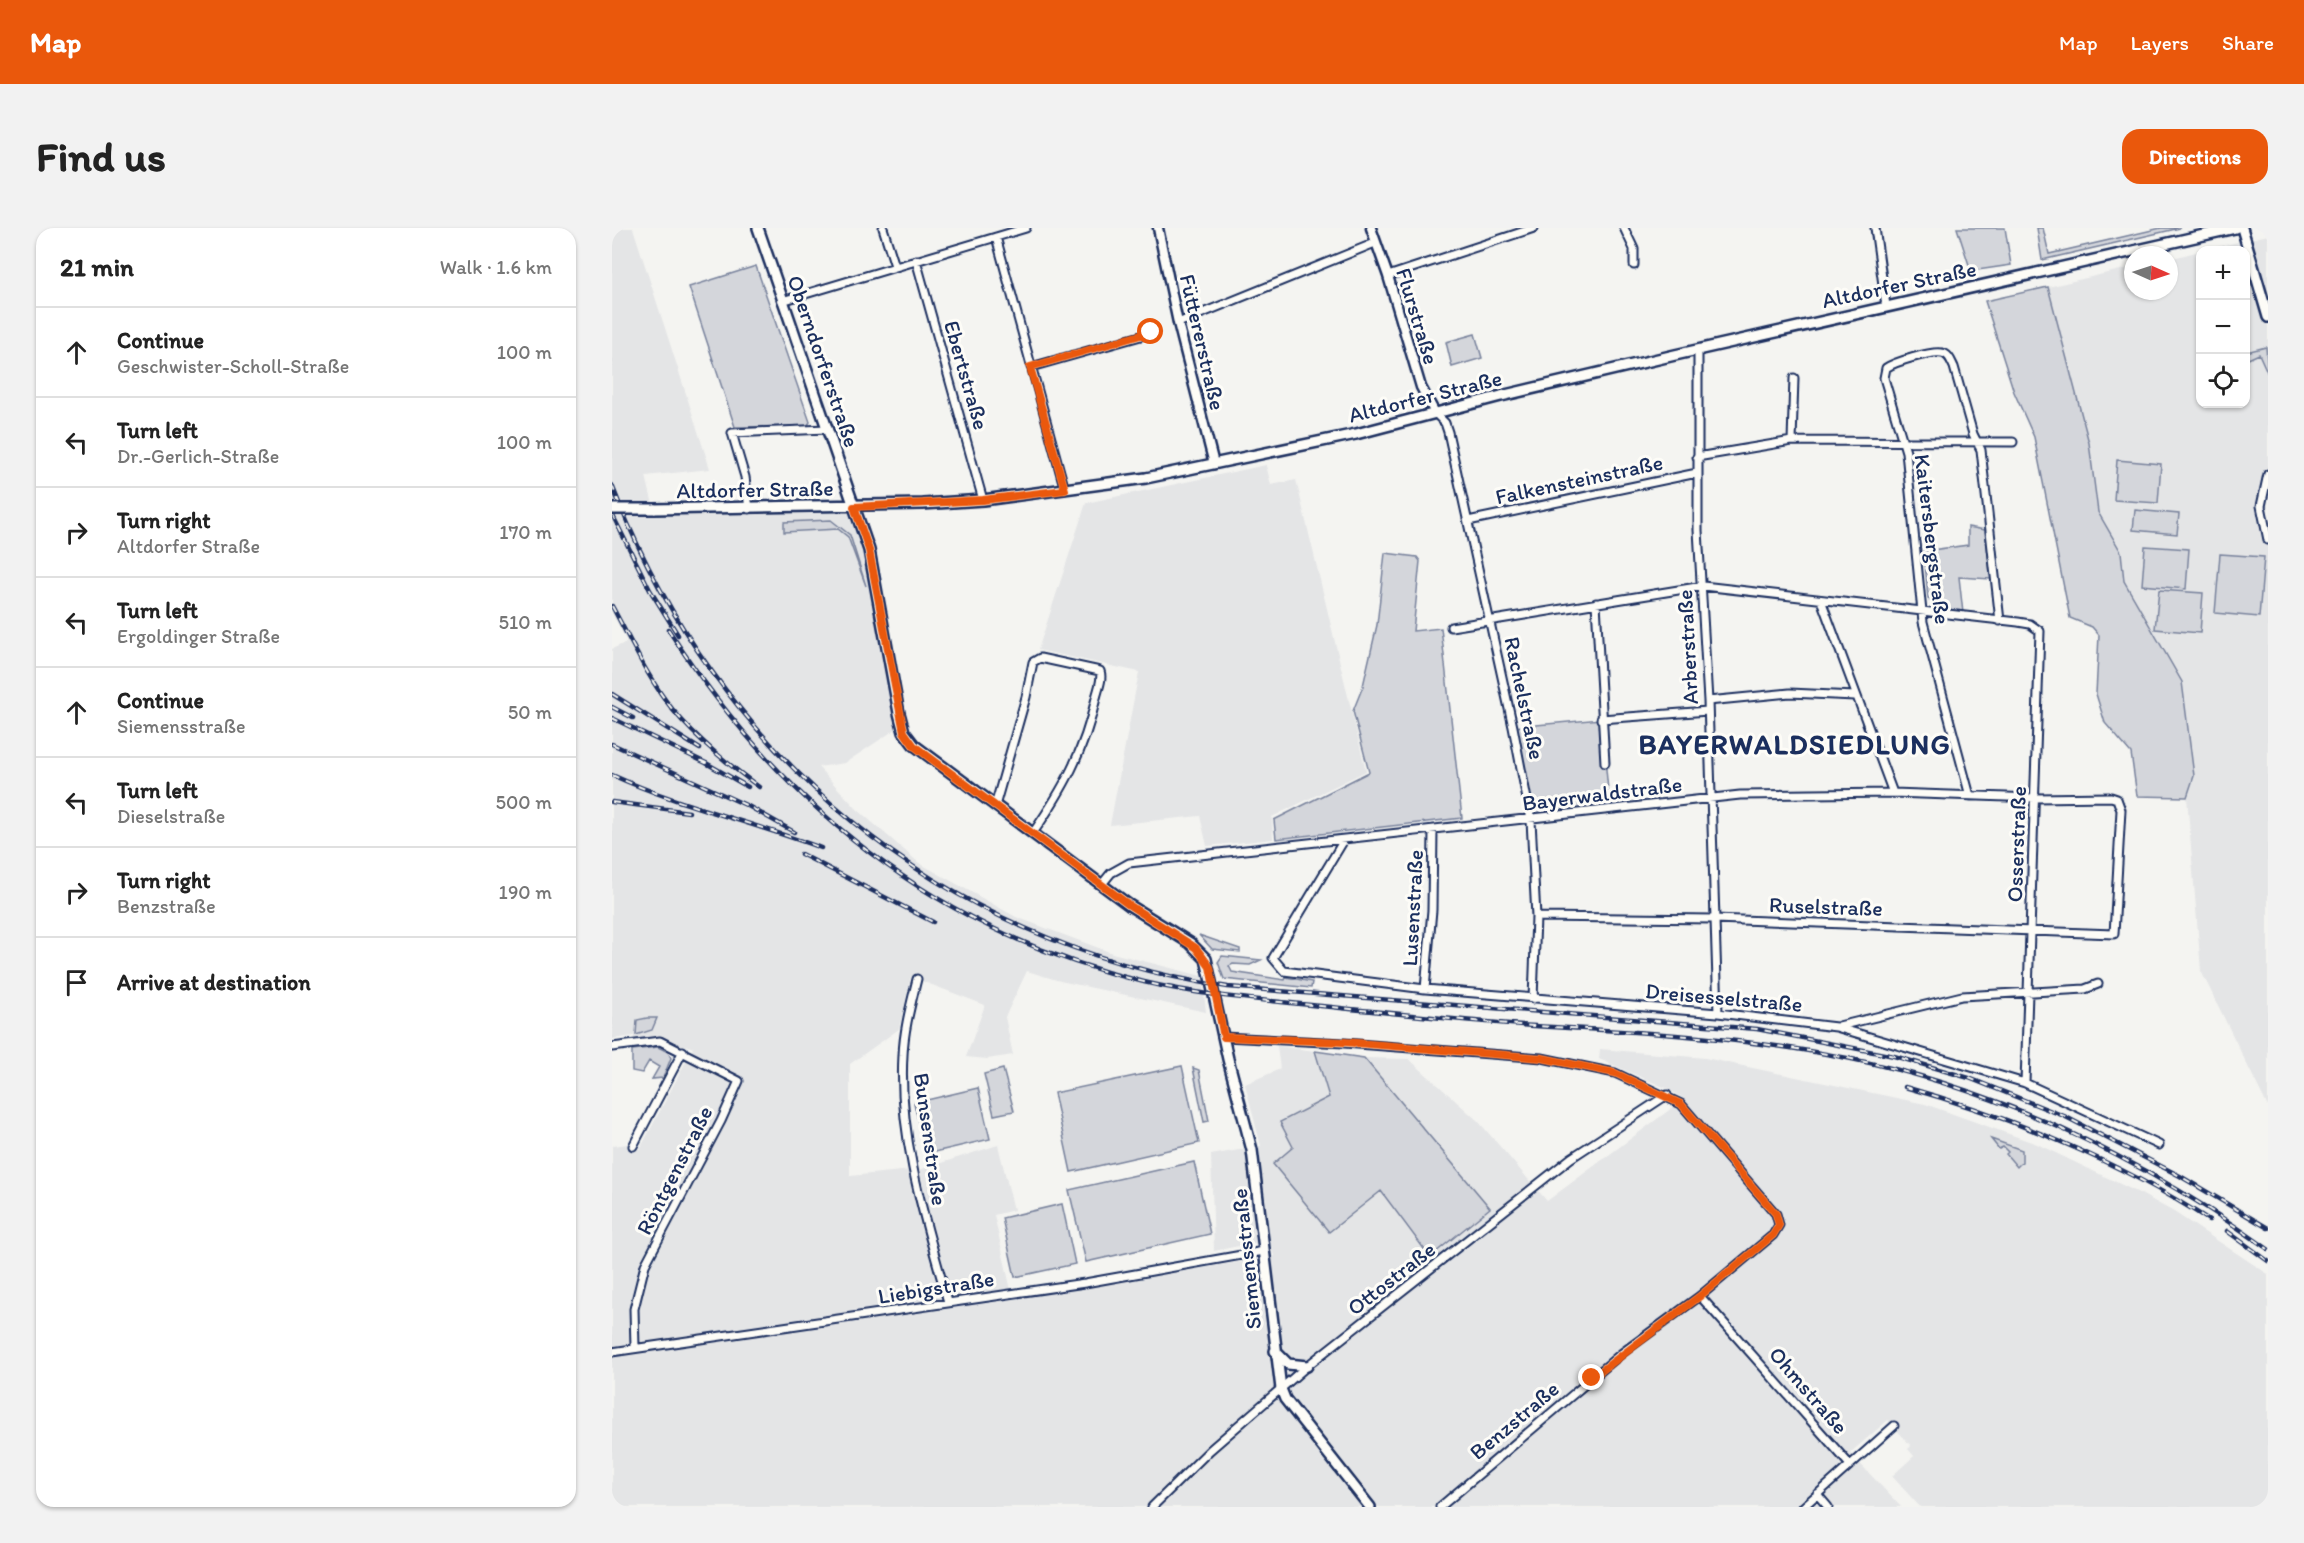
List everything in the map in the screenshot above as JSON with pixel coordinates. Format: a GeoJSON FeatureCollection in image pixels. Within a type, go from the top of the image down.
{"type":"FeatureCollection","features":[{"type":"Feature","properties":{"kind":"main road","name":"Oberndorferstraße"},"geometry":{"type":"LineString","coordinates":[[758,228],[869,550],[904,732],[914,746],[995,806]]}},
{"type":"Feature","properties":{"kind":"main road","name":"Altdorfer Straße"},"geometry":{"type":"LineString","coordinates":[[612,509],[854,507],[983,500],[1065,490],[1214,464],[1356,434],[1501,396],[1886,306],[2235,228]]}},
{"type":"Feature","properties":{"kind":"main road"},"geometry":{"type":"LineString","coordinates":[[2242,228],[2268,317]]}},
{"type":"Feature","properties":{"kind":"main road","name":"Siemensstraße"},"geometry":{"type":"LineString","coordinates":[[995,806],[1158,926],[1196,948],[1206,959],[1252,1150],[1281,1389],[1285,1399],[1370,1507]]}},
{"type":"Feature","properties":{"kind":"main road"},"geometry":{"type":"LineString","coordinates":[[1275,1351],[1288,1364],[1307,1366]]}},
{"type":"Feature","properties":{"kind":"street"},"geometry":{"type":"LineString","coordinates":[[883,228],[895,267]]}},
{"type":"Feature","properties":{"kind":"street"},"geometry":{"type":"LineString","coordinates":[[782,302],[996,237],[1005,231],[1026,228]]}},
{"type":"Feature","properties":{"kind":"street","name":"Füttererstraße"},"geometry":{"type":"LineString","coordinates":[[1158,228],[1178,322],[1214,464]]}},
{"type":"Feature","properties":{"kind":"street","name":"Flurstraße"},"geometry":{"type":"LineString","coordinates":[[1371,228],[1388,276],[1421,387],[1435,414]]}},
{"type":"Feature","properties":{"kind":"street"},"geometry":{"type":"LineString","coordinates":[[1388,276],[1534,228]]}},
{"type":"Feature","properties":{"kind":"street"},"geometry":{"type":"LineString","coordinates":[[1624,228],[1634,249],[1634,265]]}},
{"type":"Feature","properties":{"kind":"street"},"geometry":{"type":"LineString","coordinates":[[1875,228],[1886,306]]}},
{"type":"Feature","properties":{"kind":"street"},"geometry":{"type":"LineString","coordinates":[[996,237],[1065,490]]}},
{"type":"Feature","properties":{"kind":"street"},"geometry":{"type":"LineString","coordinates":[[1178,322],[1375,243]]}},
{"type":"Feature","properties":{"kind":"street","name":"Ebertstraße"},"geometry":{"type":"LineString","coordinates":[[916,260],[983,500]]}},
{"type":"Feature","properties":{"kind":"street"},"geometry":{"type":"LineString","coordinates":[[1030,367],[1155,332]]}},
{"type":"Feature","properties":{"kind":"street","name":"Arberstraße"},"geometry":{"type":"LineString","coordinates":[[1698,351],[1698,530],[1708,701],[1709,799],[1718,1013]]}},
{"type":"Feature","properties":{"kind":"street","name":"Kaitersbergstraße"},"geometry":{"type":"LineString","coordinates":[[1970,796],[1923,612],[1906,452],[1884,378],[1886,369],[1893,363],[1941,353],[1949,357],[1977,443]]}},
{"type":"Feature","properties":{"kind":"street"},"geometry":{"type":"LineString","coordinates":[[1792,441],[1794,378]]}},
{"type":"Feature","properties":{"kind":"street","name":"Rachelstraße"},"geometry":{"type":"LineString","coordinates":[[1435,414],[1445,423],[1448,432],[1490,619],[1531,820],[1536,917],[1533,999]]}},
{"type":"Feature","properties":{"kind":"street"},"geometry":{"type":"LineString","coordinates":[[749,509],[745,477],[732,433],[827,429]]}},
{"type":"Feature","properties":{"kind":"street"},"geometry":{"type":"LineString","coordinates":[[1697,458],[1792,441],[2013,442]]}},
{"type":"Feature","properties":{"kind":"street"},"geometry":{"type":"LineString","coordinates":[[1451,627],[1703,586],[2000,621],[1981,450],[1977,443]]}},
{"type":"Feature","properties":{"kind":"street","name":"Falkensteinstraße"},"geometry":{"type":"LineString","coordinates":[[1468,521],[1697,473]]}},
{"type":"Feature","properties":{"kind":"street"},"geometry":{"type":"LineString","coordinates":[[2268,474],[2261,506],[2268,540]]}},
{"type":"Feature","properties":{"kind":"street"},"geometry":{"type":"LineString","coordinates":[[1821,600],[1893,793]]}},
{"type":"Feature","properties":{"kind":"street"},"geometry":{"type":"LineString","coordinates":[[1596,603],[1605,763]]}},
{"type":"Feature","properties":{"kind":"street","name":"Osserstraße"},"geometry":{"type":"LineString","coordinates":[[2000,621],[2030,624],[2040,631],[2025,1083]]}},
{"type":"Feature","properties":{"kind":"street"},"geometry":{"type":"LineString","coordinates":[[995,806],[1026,697],[1033,662],[1040,658],[1101,672],[1091,720],[1080,755],[1068,782],[1033,833]]}},
{"type":"Feature","properties":{"kind":"street"},"geometry":{"type":"LineString","coordinates":[[1708,701],[1790,693],[1855,696]]}},
{"type":"Feature","properties":{"kind":"street"},"geometry":{"type":"LineString","coordinates":[[1601,719],[1708,711]]}},
{"type":"Feature","properties":{"kind":"street","name":"Bayerwaldstraße"},"geometry":{"type":"LineString","coordinates":[[1102,884],[1111,873],[1129,863],[1761,794],[1893,793],[2036,798],[2111,797],[2116,799],[2121,816],[2115,934]]}},
{"type":"Feature","properties":{"kind":"street","name":"Lusenstraße"},"geometry":{"type":"LineString","coordinates":[[1425,989],[1432,910],[1433,830]]}},
{"type":"Feature","properties":{"kind":"street","name":"Dreisesselstraße"},"geometry":{"type":"LineString","coordinates":[[1344,840],[1273,958],[1278,967],[1290,974],[1533,999],[1718,1013],[1836,1027],[2025,1083],[2159,1145]]}},
{"type":"Feature","properties":{"kind":"street","name":"Ruselstraße"},"geometry":{"type":"LineString","coordinates":[[1536,917],[1714,920],[2115,934]]}},
{"type":"Feature","properties":{"kind":"street","name":"Bunsenstraße"},"geometry":{"type":"LineString","coordinates":[[917,979],[908,1013],[903,1055],[905,1110],[922,1208],[948,1302]]}},
{"type":"Feature","properties":{"kind":"street"},"geometry":{"type":"LineString","coordinates":[[1836,1027],[1962,996],[2085,989],[2098,984]]}},
{"type":"Feature","properties":{"kind":"street"},"geometry":{"type":"LineString","coordinates":[[1224,1037],[1344,1042],[1542,1058],[1615,1073],[1667,1095]]}},
{"type":"Feature","properties":{"kind":"street"},"geometry":{"type":"LineString","coordinates":[[612,1047],[660,1041],[683,1051],[633,1146]]}},
{"type":"Feature","properties":{"kind":"street","name":"Röntgenstraße"},"geometry":{"type":"LineString","coordinates":[[635,1347],[636,1291],[645,1265],[739,1081],[683,1051]]}},
{"type":"Feature","properties":{"kind":"street","name":"Benzstraße"},"geometry":{"type":"LineString","coordinates":[[1440,1507],[1622,1353],[1700,1296],[1773,1235],[1779,1225],[1776,1214],[1763,1198],[1681,1104],[1667,1095]]}},
{"type":"Feature","properties":{"kind":"street","name":"Ottostraße"},"geometry":{"type":"LineString","coordinates":[[1152,1507],[1210,1450],[1307,1366],[1571,1158],[1667,1095]]}},
{"type":"Feature","properties":{"kind":"street","name":"Liebigstraße"},"geometry":{"type":"LineString","coordinates":[[612,1352],[1085,1283],[1264,1251]]}},
{"type":"Feature","properties":{"kind":"street","name":"Ohmstraße"},"geometry":{"type":"LineString","coordinates":[[1700,1296],[1850,1465],[1894,1426]]}},
{"type":"Feature","properties":{"kind":"street"},"geometry":{"type":"LineString","coordinates":[[1803,1507],[1850,1465]]}},
{"type":"Feature","properties":{"kind":"street"},"geometry":{"type":"LineString","coordinates":[[1817,1494],[1828,1507]]}},
{"type":"Feature","properties":{"kind":"shaded area"},"geometry":{"type":"Polygon","coordinates":[[[612,228],[633,228],[710,469],[646,476],[654,509],[853,506],[879,611],[902,725],[845,763],[818,767],[858,810],[919,863],[1016,917],[1112,953],[1202,976],[1206,1012],[1060,981],[1027,971],[1005,1017],[1013,1055],[987,1059],[966,1057],[985,1005],[911,977],[899,1029],[850,1064],[850,1176],[922,1169],[998,1145],[1014,1210],[994,1215],[1013,1299],[1274,1256],[1269,1240],[1214,1251],[1211,1155],[1261,1146],[1245,1084],[1280,1069],[1277,1046],[1315,1051],[1329,1097],[1280,1121],[1293,1147],[1273,1165],[1380,1190],[1490,1208],[1364,1058],[1409,1059],[1478,1121],[1547,1201],[1684,1099],[1666,1088],[1599,1059],[1600,1049],[1705,1058],[1925,1104],[2037,1144],[2141,1194],[2174,1212],[2268,1274],[2268,1503],[2264,1507],[1920,1507],[1892,1476],[1914,1456],[1908,1449],[1911,1446],[1888,1420],[1850,1453],[1901,1507],[612,1507],[612,1146],[628,1144],[640,1149],[693,1048],[686,1045],[683,1051],[670,1044],[635,1042],[634,1036],[612,1039],[612,649],[627,642],[612,613],[612,228]]]}},
{"type":"Feature","properties":{"kind":"shaded area"},"geometry":{"type":"Polygon","coordinates":[[[1957,228],[2005,228],[2011,265],[1971,271],[1957,228]]]}},
{"type":"Feature","properties":{"kind":"shaded area"},"geometry":{"type":"Polygon","coordinates":[[[2037,228],[2043,228],[2049,254],[2161,228],[2180,228],[2042,260],[2037,228]]]}},
{"type":"Feature","properties":{"kind":"shaded area"},"geometry":{"type":"Polygon","coordinates":[[[2268,235],[2268,1107],[2201,971],[2187,797],[2194,776],[2182,682],[2124,581],[2121,552],[2098,512],[2089,443],[2048,287],[2124,269],[2124,300],[2178,300],[2178,257],[2196,252],[2196,408],[2250,408],[2250,246],[2220,246],[2268,235]]]}},
{"type":"Feature","properties":{"kind":"shaded area"},"geometry":{"type":"Polygon","coordinates":[[[756,266],[810,422],[807,426],[735,427],[689,287],[756,266]]]}},
{"type":"Feature","properties":{"kind":"shaded area"},"geometry":{"type":"Polygon","coordinates":[[[2048,287],[2089,443],[2098,512],[2121,552],[2124,581],[2182,682],[2194,776],[2187,797],[2137,796],[2131,753],[2105,723],[2096,694],[2099,635],[2092,627],[2070,618],[2034,437],[2014,392],[1985,301],[2048,287]]]}},
{"type":"Feature","properties":{"kind":"shaded area"},"geometry":{"type":"Polygon","coordinates":[[[1475,334],[1482,358],[1452,367],[1446,342],[1475,334]]]}},
{"type":"Feature","properties":{"kind":"shaded area"},"geometry":{"type":"Polygon","coordinates":[[[2266,347],[2268,374],[2259,354],[2250,358],[2250,351],[2266,347]]]}},
{"type":"Feature","properties":{"kind":"shaded area"},"geometry":{"type":"Polygon","coordinates":[[[2117,460],[2161,464],[2158,503],[2114,500],[2117,460]]]}},
{"type":"Feature","properties":{"kind":"shaded area"},"geometry":{"type":"Polygon","coordinates":[[[1266,465],[1271,485],[1296,480],[1366,771],[1272,817],[1273,839],[1207,846],[1200,816],[1110,825],[1139,672],[1038,650],[1086,503],[1266,465]]]}},
{"type":"Feature","properties":{"kind":"shaded area"},"geometry":{"type":"Polygon","coordinates":[[[2135,510],[2179,514],[2177,534],[2133,530],[2135,510]]]}},
{"type":"Feature","properties":{"kind":"shaded area"},"geometry":{"type":"Polygon","coordinates":[[[831,520],[850,535],[866,586],[848,537],[838,529],[784,532],[784,522],[831,520]]]}},
{"type":"Feature","properties":{"kind":"shaded area"},"geometry":{"type":"Polygon","coordinates":[[[1968,527],[1985,530],[1991,579],[1959,577],[1963,613],[1937,609],[1928,598],[1924,551],[1968,545],[1968,527]]]}},
{"type":"Feature","properties":{"kind":"shaded area"},"geometry":{"type":"Polygon","coordinates":[[[2145,546],[2189,549],[2186,589],[2142,585],[2145,546]]]}},
{"type":"Feature","properties":{"kind":"shaded area"},"geometry":{"type":"Polygon","coordinates":[[[1385,553],[1417,557],[1420,561],[1413,631],[1441,628],[1462,818],[1276,839],[1274,820],[1369,772],[1353,711],[1363,686],[1377,625],[1385,553]]]}},
{"type":"Feature","properties":{"kind":"shaded area"},"geometry":{"type":"Polygon","coordinates":[[[2220,554],[2264,557],[2259,617],[2215,613],[2220,554]]]}},
{"type":"Feature","properties":{"kind":"shaded area"},"geometry":{"type":"Polygon","coordinates":[[[2159,590],[2203,593],[2200,633],[2155,629],[2159,590]]]}},
{"type":"Feature","properties":{"kind":"shaded area"},"geometry":{"type":"Polygon","coordinates":[[[1601,719],[1610,810],[1531,820],[1513,727],[1601,719]]]}},
{"type":"Feature","properties":{"kind":"shaded area"},"geometry":{"type":"Polygon","coordinates":[[[1199,935],[1240,949],[1240,952],[1212,949],[1199,935]]]}},
{"type":"Feature","properties":{"kind":"shaded area"},"geometry":{"type":"Polygon","coordinates":[[[1222,956],[1261,960],[1250,965],[1233,964],[1229,966],[1232,972],[1312,982],[1311,988],[1224,979],[1218,962],[1222,956]]]}},
{"type":"Feature","properties":{"kind":"shaded area"},"geometry":{"type":"Polygon","coordinates":[[[657,1018],[652,1030],[636,1035],[637,1020],[657,1018]]]}},
{"type":"Feature","properties":{"kind":"shaded area"},"geometry":{"type":"Polygon","coordinates":[[[658,1047],[668,1052],[671,1058],[663,1078],[652,1079],[659,1067],[649,1061],[642,1073],[632,1071],[632,1050],[658,1047]]]}},
{"type":"Feature","properties":{"kind":"shaded area"},"geometry":{"type":"Polygon","coordinates":[[[1315,1051],[1364,1058],[1490,1208],[1430,1257],[1381,1191],[1329,1232],[1273,1164],[1293,1147],[1280,1122],[1329,1097],[1315,1051]]]}},
{"type":"Feature","properties":{"kind":"shaded area"},"geometry":{"type":"Polygon","coordinates":[[[1182,1066],[1199,1143],[1071,1172],[1054,1093],[1182,1066]]]}},
{"type":"Feature","properties":{"kind":"shaded area"},"geometry":{"type":"Polygon","coordinates":[[[1193,1068],[1199,1070],[1209,1121],[1204,1122],[1193,1068]]]}},
{"type":"Feature","properties":{"kind":"shaded area"},"geometry":{"type":"Polygon","coordinates":[[[1003,1069],[1014,1111],[994,1115],[984,1074],[1003,1069]]]}},
{"type":"Feature","properties":{"kind":"shaded area"},"geometry":{"type":"Polygon","coordinates":[[[978,1088],[990,1139],[926,1154],[914,1103],[978,1088]]]}},
{"type":"Feature","properties":{"kind":"shaded area"},"geometry":{"type":"Polygon","coordinates":[[[1991,1139],[2022,1150],[2022,1162],[2017,1167],[2006,1154],[2008,1152],[2003,1147],[1999,1149],[1991,1139]]]}},
{"type":"Feature","properties":{"kind":"shaded area"},"geometry":{"type":"Polygon","coordinates":[[[1194,1162],[1210,1234],[1086,1262],[1069,1190],[1194,1162]]]}},
{"type":"Feature","properties":{"kind":"shaded area"},"geometry":{"type":"Polygon","coordinates":[[[1062,1204],[1075,1264],[1015,1277],[1002,1218],[1062,1204]]]}},
{"type":"Feature","properties":{"kind":"railway"},"geometry":{"type":"LineString","coordinates":[[612,485],[656,582],[711,671],[777,751],[851,821],[935,880],[1026,928],[1124,964],[1228,987],[1757,1029],[1894,1056],[1969,1078],[2064,1116],[2180,1176],[2268,1228]]}},
{"type":"Feature","properties":{"kind":"railway"},"geometry":{"type":"LineString","coordinates":[[612,514],[650,590],[678,635]]}},
{"type":"Feature","properties":{"kind":"railway"},"geometry":{"type":"LineString","coordinates":[[612,606],[648,673],[673,710],[714,751],[759,787]]}},
{"type":"Feature","properties":{"kind":"railway"},"geometry":{"type":"LineString","coordinates":[[668,629],[713,693],[761,752],[814,806],[871,853],[932,895],[998,931],[1069,960],[1144,982],[1210,994],[1482,1022],[1731,1040],[1808,1051],[1904,1071],[2014,1108],[2067,1131],[2120,1157],[2170,1186],[2220,1216],[2268,1249]]}},
{"type":"Feature","properties":{"kind":"railway"},"geometry":{"type":"LineString","coordinates":[[612,694],[700,749]]}},
{"type":"Feature","properties":{"kind":"railway"},"geometry":{"type":"LineString","coordinates":[[612,707],[633,718]]}},
{"type":"Feature","properties":{"kind":"railway"},"geometry":{"type":"LineString","coordinates":[[612,718],[706,763],[748,787]]}},
{"type":"Feature","properties":{"kind":"railway"},"geometry":{"type":"LineString","coordinates":[[612,744],[748,806],[794,832]]}},
{"type":"Feature","properties":{"kind":"railway"},"geometry":{"type":"LineString","coordinates":[[612,775],[664,796],[821,848]]}},
{"type":"Feature","properties":{"kind":"railway"},"geometry":{"type":"LineString","coordinates":[[612,802],[689,812]]}},
{"type":"Feature","properties":{"kind":"railway"},"geometry":{"type":"LineString","coordinates":[[801,854],[933,922]]}},
{"type":"Feature","properties":{"kind":"railway"},"geometry":{"type":"LineString","coordinates":[[1905,1087],[2023,1126],[2062,1142],[2138,1178],[2209,1220]]}},
{"type":"Feature","properties":{"kind":"railway"},"geometry":{"type":"LineString","coordinates":[[2227,1231],[2268,1261]]}},
{"type":"Feature","properties":{"kind":"district","name":"BAYERWALDSIEDLUNG"},"geometry":{"type":"Point","coordinates":[1795,744]}},
{"type":"Feature","properties":{"kind":"route"},"geometry":{"type":"LineString","coordinates":[[1151,332],[1030,367],[1065,490],[983,500],[854,507],[869,550],[904,732],[914,746],[1158,926],[1190,943],[1202,954],[1210,967],[1224,1037],[1344,1042],[1542,1058],[1615,1073],[1667,1095],[1681,1104],[1776,1214],[1779,1225],[1773,1235],[1700,1296],[1592,1378]]}}]}
